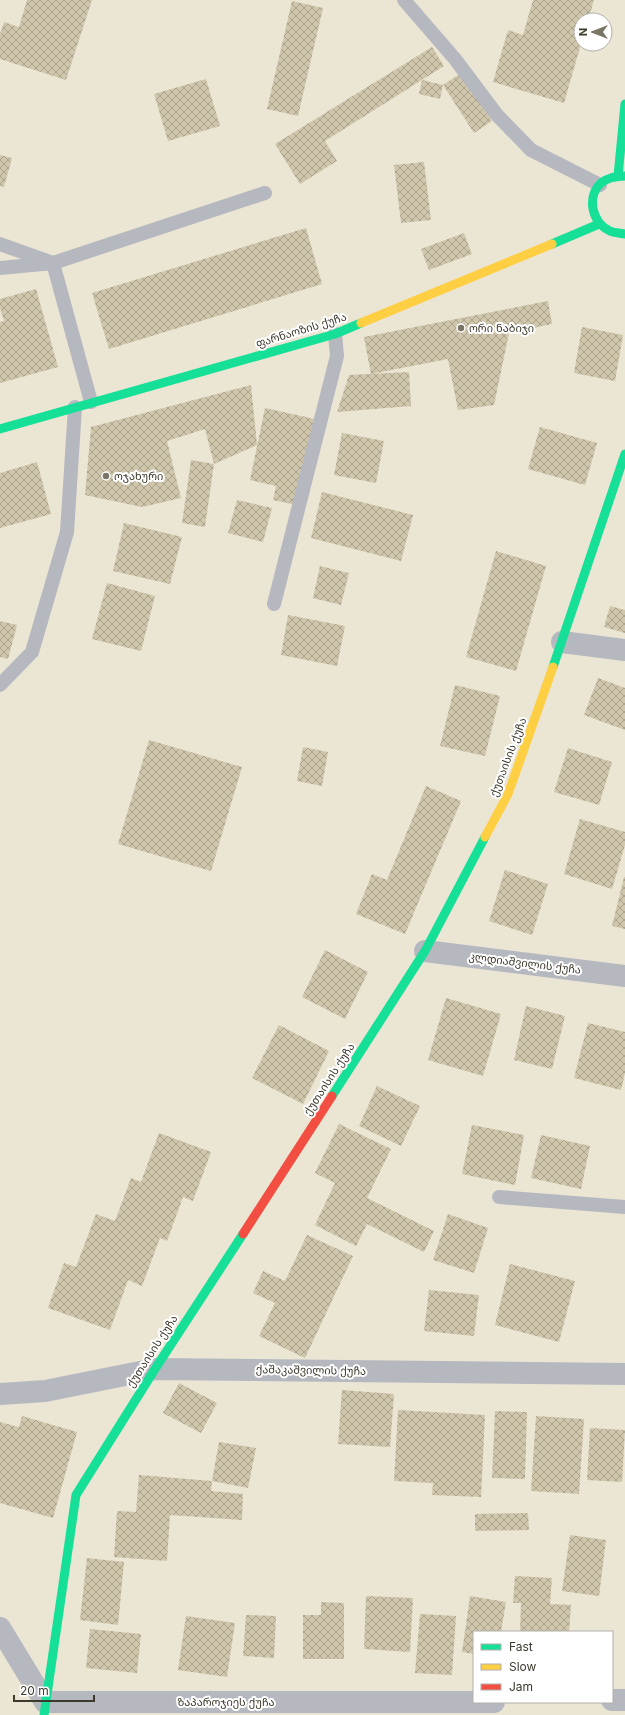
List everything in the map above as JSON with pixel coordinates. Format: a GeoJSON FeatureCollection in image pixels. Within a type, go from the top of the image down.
{"type":"FeatureCollection","features":[{"type":"Feature","properties":{"kind":"street"},"geometry":{"type":"LineString","coordinates":[[625,104],[622,176],[608,179],[600,185],[594,194],[592,204],[593,214],[598,224],[606,230],[616,234],[625,234]]}},
{"type":"Feature","properties":{"kind":"street","name":"ფარნაოზის ქუჩა"},"geometry":{"type":"LineString","coordinates":[[0,429],[335,334],[598,224]]}},
{"type":"Feature","properties":{"kind":"street","name":"ქუთაისის ქუჩა"},"geometry":{"type":"LineString","coordinates":[[44,1709],[76,1495],[155,1368],[293,1158],[425,951],[508,794],[562,642],[625,454]]}},
{"type":"Feature","properties":{"kind":"street"},"geometry":{"type":"LineString","coordinates":[[562,642],[625,650]]}},
{"type":"Feature","properties":{"kind":"street","name":"კლდიაშვილის ქუჩა"},"geometry":{"type":"LineString","coordinates":[[425,951],[625,976]]}},
{"type":"Feature","properties":{"kind":"street","name":"ქაშაკაშვილის ქუჩა"},"geometry":{"type":"LineString","coordinates":[[0,1394],[45,1391],[155,1368],[625,1374]]}},
{"type":"Feature","properties":{"kind":"street"},"geometry":{"type":"LineString","coordinates":[[0,1628],[44,1709]]}},
{"type":"Feature","properties":{"kind":"street"},"geometry":{"type":"LineString","coordinates":[[613,1700],[625,1700]]}},
{"type":"Feature","properties":{"kind":"street","name":"ზაპაროჯიეს ქუჩა"},"geometry":{"type":"LineString","coordinates":[[44,1709],[463,1709],[490,1703]]}},
{"type":"Feature","properties":{"kind":"lane"},"geometry":{"type":"LineString","coordinates":[[404,0],[454,59],[497,115],[531,150],[600,185]]}},
{"type":"Feature","properties":{"kind":"lane"},"geometry":{"type":"LineString","coordinates":[[0,268],[53,263],[266,193]]}},
{"type":"Feature","properties":{"kind":"lane"},"geometry":{"type":"LineString","coordinates":[[0,244],[53,263]]}},
{"type":"Feature","properties":{"kind":"lane"},"geometry":{"type":"LineString","coordinates":[[53,263],[91,402]]}},
{"type":"Feature","properties":{"kind":"lane"},"geometry":{"type":"LineString","coordinates":[[274,604],[338,356],[335,334]]}},
{"type":"Feature","properties":{"kind":"lane"},"geometry":{"type":"LineString","coordinates":[[0,686],[32,652],[67,532],[75,407]]}},
{"type":"Feature","properties":{"kind":"lane"},"geometry":{"type":"LineString","coordinates":[[499,1198],[625,1207]]}},
{"type":"Feature","properties":{"kind":"building"},"geometry":{"type":"Polygon","coordinates":[[[27,0],[92,0],[66,80],[0,59],[0,34],[4,22],[19,27],[27,0]]]}},
{"type":"Feature","properties":{"kind":"building"},"geometry":{"type":"Polygon","coordinates":[[[533,0],[594,0],[590,12],[573,12],[573,52],[579,52],[564,103],[493,82],[508,30],[523,35],[533,0]]]}},
{"type":"Feature","properties":{"kind":"building"},"geometry":{"type":"Polygon","coordinates":[[[292,1],[323,8],[298,116],[267,109],[292,1]]]}},
{"type":"Feature","properties":{"kind":"building"},"geometry":{"type":"Polygon","coordinates":[[[432,47],[444,66],[325,141],[337,161],[300,184],[275,144],[432,47]]]}},
{"type":"Feature","properties":{"kind":"building"},"geometry":{"type":"Polygon","coordinates":[[[461,73],[492,121],[474,133],[443,85],[461,73]]]}},
{"type":"Feature","properties":{"kind":"building"},"geometry":{"type":"Polygon","coordinates":[[[206,79],[220,126],[168,141],[154,94],[206,79]]]}},
{"type":"Feature","properties":{"kind":"building"},"geometry":{"type":"Polygon","coordinates":[[[422,80],[443,85],[440,99],[419,94],[422,80]]]}},
{"type":"Feature","properties":{"kind":"building"},"geometry":{"type":"Polygon","coordinates":[[[0,155],[12,158],[4,187],[0,186],[0,155]]]}},
{"type":"Feature","properties":{"kind":"building"},"geometry":{"type":"Polygon","coordinates":[[[424,162],[431,220],[401,223],[394,165],[424,162]]]}},
{"type":"Feature","properties":{"kind":"building"},"geometry":{"type":"Polygon","coordinates":[[[306,228],[322,284],[109,349],[92,293],[306,228]]]}},
{"type":"Feature","properties":{"kind":"building"},"geometry":{"type":"Polygon","coordinates":[[[464,233],[472,254],[429,270],[421,249],[464,233]]]}},
{"type":"Feature","properties":{"kind":"building"},"geometry":{"type":"Polygon","coordinates":[[[36,289],[58,367],[0,383],[0,322],[4,321],[0,308],[0,299],[36,289]]]}},
{"type":"Feature","properties":{"kind":"building"},"geometry":{"type":"Polygon","coordinates":[[[548,301],[552,324],[509,333],[494,405],[458,410],[448,359],[371,374],[364,337],[548,301]]]}},
{"type":"Feature","properties":{"kind":"building"},"geometry":{"type":"Polygon","coordinates":[[[582,327],[623,335],[615,381],[574,373],[582,327]]]}},
{"type":"Feature","properties":{"kind":"building"},"geometry":{"type":"Polygon","coordinates":[[[409,372],[411,406],[337,412],[349,375],[409,372]]]}},
{"type":"Feature","properties":{"kind":"building"},"geometry":{"type":"Polygon","coordinates":[[[251,385],[257,445],[214,464],[205,429],[167,441],[181,498],[142,507],[85,495],[91,427],[251,385]]]}},
{"type":"Feature","properties":{"kind":"building"},"geometry":{"type":"Polygon","coordinates":[[[265,408],[315,419],[297,505],[273,500],[276,486],[250,480],[265,408]]]}},
{"type":"Feature","properties":{"kind":"building"},"geometry":{"type":"Polygon","coordinates":[[[540,427],[597,443],[585,485],[528,469],[540,427]]]}},
{"type":"Feature","properties":{"kind":"building"},"geometry":{"type":"Polygon","coordinates":[[[342,433],[384,441],[376,483],[334,475],[342,433]]]}},
{"type":"Feature","properties":{"kind":"building"},"geometry":{"type":"Polygon","coordinates":[[[191,460],[214,464],[205,527],[182,523],[191,460]]]}},
{"type":"Feature","properties":{"kind":"building"},"geometry":{"type":"Polygon","coordinates":[[[37,462],[51,514],[0,528],[0,473],[37,462]]]}},
{"type":"Feature","properties":{"kind":"building"},"geometry":{"type":"Polygon","coordinates":[[[322,492],[413,515],[401,561],[311,538],[322,492]]]}},
{"type":"Feature","properties":{"kind":"building"},"geometry":{"type":"Polygon","coordinates":[[[237,500],[272,508],[263,542],[228,533],[237,500]]]}},
{"type":"Feature","properties":{"kind":"building"},"geometry":{"type":"Polygon","coordinates":[[[124,523],[182,537],[170,584],[113,571],[124,523]]]}},
{"type":"Feature","properties":{"kind":"building"},"geometry":{"type":"Polygon","coordinates":[[[496,551],[546,566],[516,671],[466,657],[496,551]]]}},
{"type":"Feature","properties":{"kind":"building"},"geometry":{"type":"Polygon","coordinates":[[[320,566],[349,573],[341,605],[313,598],[320,566]]]}},
{"type":"Feature","properties":{"kind":"building"},"geometry":{"type":"Polygon","coordinates":[[[107,583],[155,596],[141,651],[92,639],[107,583]]]}},
{"type":"Feature","properties":{"kind":"building"},"geometry":{"type":"Polygon","coordinates":[[[610,606],[625,610],[625,633],[604,627],[610,606]]]}},
{"type":"Feature","properties":{"kind":"building"},"geometry":{"type":"Polygon","coordinates":[[[288,615],[345,626],[337,666],[281,655],[288,615]]]}},
{"type":"Feature","properties":{"kind":"building"},"geometry":{"type":"Polygon","coordinates":[[[0,621],[17,625],[8,659],[0,657],[0,621]]]}},
{"type":"Feature","properties":{"kind":"building"},"geometry":{"type":"Polygon","coordinates":[[[598,678],[625,688],[625,730],[584,715],[598,678]]]}},
{"type":"Feature","properties":{"kind":"building"},"geometry":{"type":"Polygon","coordinates":[[[455,685],[500,696],[485,756],[440,746],[455,685]]]}},
{"type":"Feature","properties":{"kind":"building"},"geometry":{"type":"Polygon","coordinates":[[[149,740],[242,767],[211,871],[118,844],[149,740]]]}},
{"type":"Feature","properties":{"kind":"building"},"geometry":{"type":"Polygon","coordinates":[[[303,747],[328,752],[322,786],[297,781],[303,747]]]}},
{"type":"Feature","properties":{"kind":"building"},"geometry":{"type":"Polygon","coordinates":[[[568,748],[612,762],[599,805],[554,792],[568,748]]]}},
{"type":"Feature","properties":{"kind":"building"},"geometry":{"type":"Polygon","coordinates":[[[426,786],[461,801],[405,934],[356,914],[372,874],[387,880],[426,786]]]}},
{"type":"Feature","properties":{"kind":"building"},"geometry":{"type":"Polygon","coordinates":[[[580,819],[625,832],[625,845],[612,889],[564,874],[580,819]]]}},
{"type":"Feature","properties":{"kind":"building"},"geometry":{"type":"Polygon","coordinates":[[[505,870],[548,884],[532,935],[489,921],[505,870]]]}},
{"type":"Feature","properties":{"kind":"building"},"geometry":{"type":"Polygon","coordinates":[[[625,877],[625,929],[612,926],[625,877]]]}},
{"type":"Feature","properties":{"kind":"building"},"geometry":{"type":"Polygon","coordinates":[[[325,950],[368,972],[345,1019],[302,997],[325,950]]]}},
{"type":"Feature","properties":{"kind":"building"},"geometry":{"type":"Polygon","coordinates":[[[446,998],[501,1014],[483,1076],[428,1060],[446,998]]]}},
{"type":"Feature","properties":{"kind":"building"},"geometry":{"type":"Polygon","coordinates":[[[526,1006],[565,1016],[552,1069],[514,1060],[526,1006]]]}},
{"type":"Feature","properties":{"kind":"building"},"geometry":{"type":"Polygon","coordinates":[[[588,1023],[625,1032],[625,1073],[621,1090],[574,1078],[588,1023]]]}},
{"type":"Feature","properties":{"kind":"building"},"geometry":{"type":"Polygon","coordinates":[[[279,1025],[329,1051],[303,1104],[252,1078],[279,1025]]]}},
{"type":"Feature","properties":{"kind":"building"},"geometry":{"type":"Polygon","coordinates":[[[377,1086],[420,1106],[401,1146],[359,1126],[377,1086]]]}},
{"type":"Feature","properties":{"kind":"building"},"geometry":{"type":"Polygon","coordinates":[[[339,1124],[391,1149],[367,1198],[434,1231],[424,1252],[367,1224],[356,1246],[315,1225],[335,1183],[315,1173],[339,1124]]]}},
{"type":"Feature","properties":{"kind":"building"},"geometry":{"type":"Polygon","coordinates":[[[472,1125],[524,1135],[515,1185],[462,1174],[472,1125]]]}},
{"type":"Feature","properties":{"kind":"building"},"geometry":{"type":"Polygon","coordinates":[[[159,1133],[211,1152],[193,1201],[183,1197],[167,1241],[160,1238],[142,1286],[128,1280],[110,1330],[48,1308],[64,1263],[76,1267],[96,1214],[115,1221],[131,1178],[141,1182],[159,1133]]]}},
{"type":"Feature","properties":{"kind":"building"},"geometry":{"type":"Polygon","coordinates":[[[541,1135],[590,1146],[581,1189],[531,1178],[541,1135]]]}},
{"type":"Feature","properties":{"kind":"building"},"geometry":{"type":"Polygon","coordinates":[[[448,1214],[488,1228],[474,1273],[433,1260],[448,1214]]]}},
{"type":"Feature","properties":{"kind":"building"},"geometry":{"type":"Polygon","coordinates":[[[307,1235],[353,1256],[305,1358],[259,1336],[275,1303],[253,1293],[263,1271],[285,1281],[307,1235]]]}},
{"type":"Feature","properties":{"kind":"building"},"geometry":{"type":"Polygon","coordinates":[[[510,1264],[575,1281],[559,1342],[495,1325],[510,1264]]]}},
{"type":"Feature","properties":{"kind":"building"},"geometry":{"type":"Polygon","coordinates":[[[429,1290],[479,1295],[474,1336],[424,1331],[429,1290]]]}},
{"type":"Feature","properties":{"kind":"building"},"geometry":{"type":"Polygon","coordinates":[[[179,1383],[217,1403],[201,1433],[163,1413],[179,1383]]]}},
{"type":"Feature","properties":{"kind":"building"},"geometry":{"type":"Polygon","coordinates":[[[342,1390],[394,1394],[390,1447],[338,1444],[342,1390]]]}},
{"type":"Feature","properties":{"kind":"building"},"geometry":{"type":"Polygon","coordinates":[[[398,1410],[485,1415],[481,1497],[432,1495],[433,1483],[394,1481],[398,1410]]]}},
{"type":"Feature","properties":{"kind":"building"},"geometry":{"type":"Polygon","coordinates":[[[495,1411],[527,1412],[525,1479],[492,1478],[495,1411]]]}},
{"type":"Feature","properties":{"kind":"building"},"geometry":{"type":"Polygon","coordinates":[[[22,1416],[77,1432],[53,1518],[0,1503],[0,1422],[19,1427],[22,1416]]]}},
{"type":"Feature","properties":{"kind":"building"},"geometry":{"type":"Polygon","coordinates":[[[536,1416],[584,1419],[579,1494],[531,1491],[536,1416]]]}},
{"type":"Feature","properties":{"kind":"building"},"geometry":{"type":"Polygon","coordinates":[[[590,1428],[625,1430],[622,1482],[587,1480],[590,1428]]]}},
{"type":"Feature","properties":{"kind":"building"},"geometry":{"type":"Polygon","coordinates":[[[219,1442],[256,1448],[248,1488],[212,1481],[219,1442]]]}},
{"type":"Feature","properties":{"kind":"building"},"geometry":{"type":"Polygon","coordinates":[[[139,1475],[212,1481],[211,1491],[243,1494],[242,1520],[170,1515],[167,1561],[114,1557],[117,1511],[136,1512],[139,1475]]]}},
{"type":"Feature","properties":{"kind":"building"},"geometry":{"type":"Polygon","coordinates":[[[528,1513],[529,1530],[475,1531],[475,1514],[528,1513]]]}},
{"type":"Feature","properties":{"kind":"building"},"geometry":{"type":"Polygon","coordinates":[[[570,1535],[606,1540],[599,1596],[562,1591],[570,1535]]]}},
{"type":"Feature","properties":{"kind":"building"},"geometry":{"type":"Polygon","coordinates":[[[87,1558],[124,1562],[118,1625],[80,1620],[87,1558]]]}},
{"type":"Feature","properties":{"kind":"building"},"geometry":{"type":"Polygon","coordinates":[[[515,1576],[552,1578],[550,1604],[571,1605],[569,1631],[520,1631],[521,1603],[513,1603],[515,1576]]]}},
{"type":"Feature","properties":{"kind":"building"},"geometry":{"type":"Polygon","coordinates":[[[366,1596],[413,1598],[410,1652],[364,1649],[366,1596]]]}},
{"type":"Feature","properties":{"kind":"building"},"geometry":{"type":"Polygon","coordinates":[[[470,1596],[506,1602],[501,1631],[473,1631],[473,1654],[462,1652],[470,1596]]]}},
{"type":"Feature","properties":{"kind":"building"},"geometry":{"type":"Polygon","coordinates":[[[321,1602],[344,1603],[344,1659],[303,1659],[303,1615],[321,1615],[321,1602]]]}},
{"type":"Feature","properties":{"kind":"building"},"geometry":{"type":"Polygon","coordinates":[[[420,1614],[456,1616],[452,1675],[415,1673],[420,1614]]]}},
{"type":"Feature","properties":{"kind":"building"},"geometry":{"type":"Polygon","coordinates":[[[246,1615],[276,1616],[274,1658],[243,1656],[246,1615]]]}},
{"type":"Feature","properties":{"kind":"building"},"geometry":{"type":"Polygon","coordinates":[[[186,1616],[235,1623],[227,1677],[178,1670],[186,1616]]]}},
{"type":"Feature","properties":{"kind":"building"},"geometry":{"type":"Polygon","coordinates":[[[90,1629],[141,1634],[137,1673],[86,1668],[90,1629]]]}},
{"type":"Feature","properties":{"kind":"traffic: fast"},"geometry":{"type":"LineString","coordinates":[[618,176],[625,104]]}},
{"type":"Feature","properties":{"kind":"traffic: fast"},"geometry":{"type":"LineString","coordinates":[[625,176],[609,178],[601,183],[596,189],[593,202],[595,216],[599,222],[612,232],[625,234]]}},
{"type":"Feature","properties":{"kind":"traffic: fast"},"geometry":{"type":"LineString","coordinates":[[552,244],[599,224]]}},
{"type":"Feature","properties":{"kind":"traffic: fast"},"geometry":{"type":"LineString","coordinates":[[0,429],[335,334],[361,323]]}},
{"type":"Feature","properties":{"kind":"traffic: fast"},"geometry":{"type":"LineString","coordinates":[[553,667],[625,454]]}},
{"type":"Feature","properties":{"kind":"traffic: fast"},"geometry":{"type":"LineString","coordinates":[[332,1096],[425,951],[485,837]]}},
{"type":"Feature","properties":{"kind":"traffic: fast"},"geometry":{"type":"LineString","coordinates":[[44,1715],[76,1495],[155,1369],[243,1234]]}},
{"type":"Feature","properties":{"kind":"traffic: slow"},"geometry":{"type":"LineString","coordinates":[[361,323],[552,244]]}},
{"type":"Feature","properties":{"kind":"traffic: slow"},"geometry":{"type":"LineString","coordinates":[[485,837],[508,794],[553,667]]}},
{"type":"Feature","properties":{"kind":"traffic: jam"},"geometry":{"type":"LineString","coordinates":[[243,1234],[332,1096]]}},
{"type":"Feature","properties":{"kind":"place","name":"ორი ნაბიჯი"},"geometry":{"type":"Point","coordinates":[461,328]}},
{"type":"Feature","properties":{"kind":"place","name":"ოჯახური"},"geometry":{"type":"Point","coordinates":[106,476]}}]}
